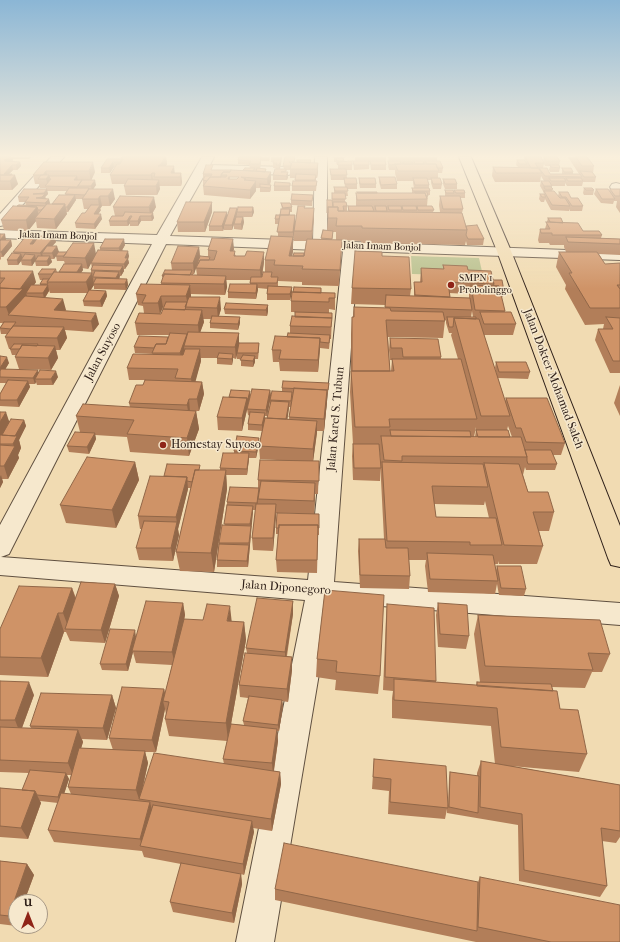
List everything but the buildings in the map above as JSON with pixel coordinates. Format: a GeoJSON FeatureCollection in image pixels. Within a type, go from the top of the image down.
{"type":"FeatureCollection","features":[{"type":"Feature","properties":{"kind":"main road","name":"Jalan Dokter Mohamad Saleh"},"geometry":{"type":"LineString","coordinates":[[483,201],[504,251],[620,558]]}},
{"type":"Feature","properties":{"kind":"street"},"geometry":{"type":"LineString","coordinates":[[0,222],[19,201]]}},
{"type":"Feature","properties":{"kind":"street","name":"Jalan Suyoso"},"geometry":{"type":"LineString","coordinates":[[0,548],[161,240],[183,201]]}},
{"type":"Feature","properties":{"kind":"street"},"geometry":{"type":"LineString","coordinates":[[320,245],[321,201]]}},
{"type":"Feature","properties":{"kind":"street","name":"Jalan Imam Bonjol"},"geometry":{"type":"LineString","coordinates":[[0,234],[620,256]]}},
{"type":"Feature","properties":{"kind":"street","name":"Jalan Karel S. Tubun"},"geometry":{"type":"LineString","coordinates":[[255,942],[320,591],[351,246]]}},
{"type":"Feature","properties":{"kind":"street","name":"Jalan Diponegoro"},"geometry":{"type":"LineString","coordinates":[[0,566],[620,614]]}},
{"type":"Feature","properties":{"kind":"green space"},"geometry":{"type":"Polygon","coordinates":[[[411,256],[479,258],[483,276],[412,274],[411,256]]]}},
{"type":"Feature","properties":{"kind":"place","name":"SMPN 1 Probolinggo"},"geometry":{"type":"Point","coordinates":[451,285]}},
{"type":"Feature","properties":{"kind":"place","name":"Homestay Suyoso"},"geometry":{"type":"Point","coordinates":[163,445]}}]}
